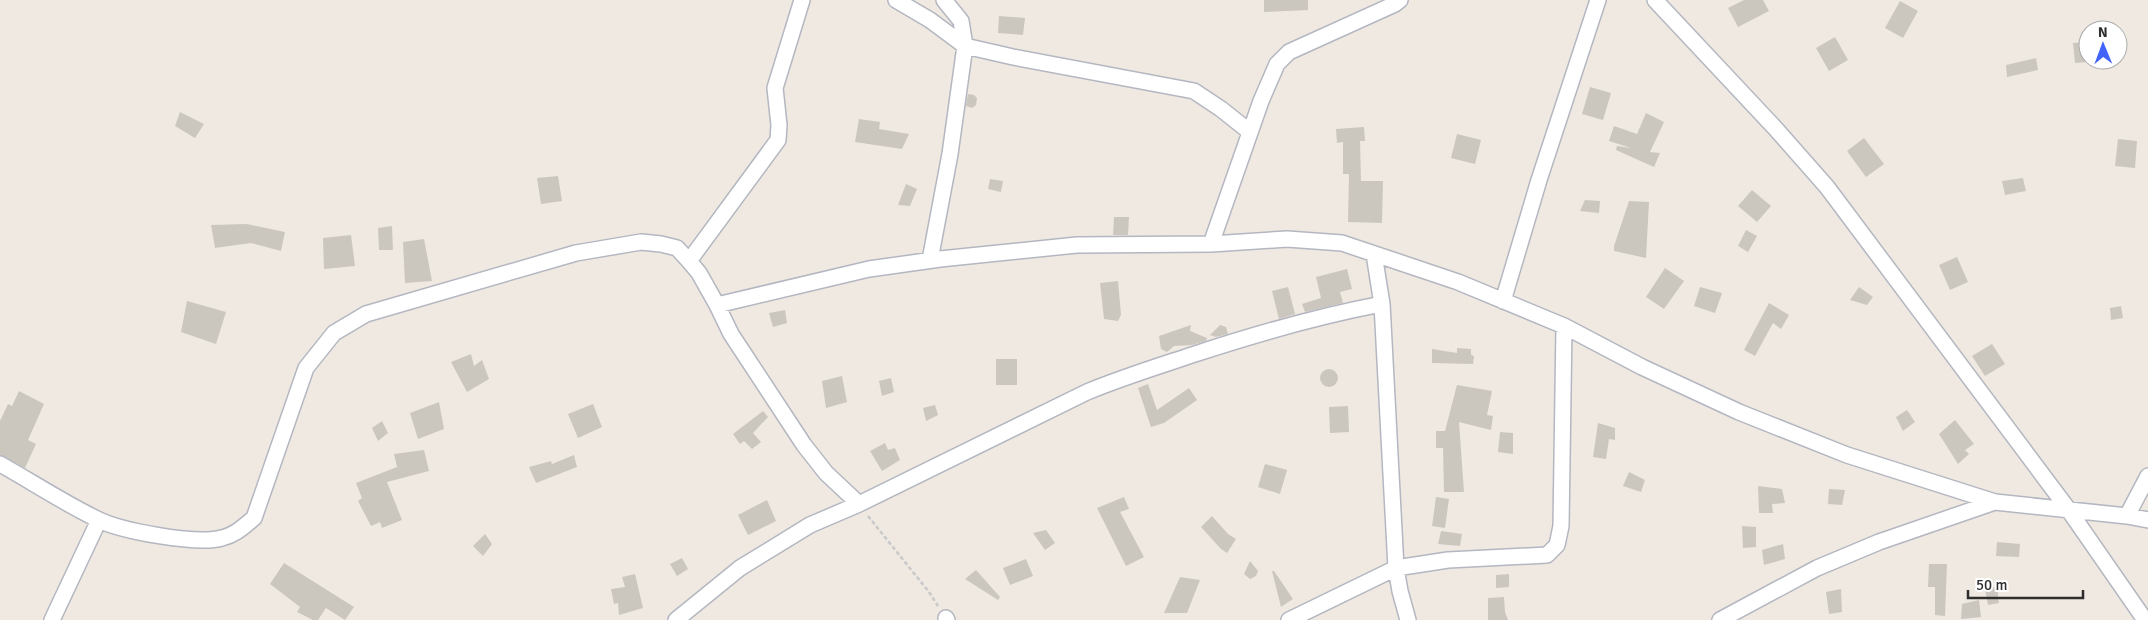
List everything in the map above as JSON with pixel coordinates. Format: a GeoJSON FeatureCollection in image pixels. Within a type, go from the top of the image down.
{"type":"FeatureCollection","features":[{"type":"Feature","properties":{"kind":"street"},"geometry":{"type":"LineString","coordinates":[[689,260],[778,140],[779,126],[776,88],[802,0]]}},
{"type":"Feature","properties":{"kind":"street"},"geometry":{"type":"LineString","coordinates":[[896,0],[930,20],[965,46],[1013,57],[1194,91],[1250,132]]}},
{"type":"Feature","properties":{"kind":"street"},"geometry":{"type":"LineString","coordinates":[[930,260],[950,154],[965,46],[961,21],[944,0]]}},
{"type":"Feature","properties":{"kind":"street"},"geometry":{"type":"LineString","coordinates":[[1211,244],[1250,132],[1277,64],[1289,52],[1400,0]]}},
{"type":"Feature","properties":{"kind":"street"},"geometry":{"type":"LineString","coordinates":[[1503,301],[1539,180],[1598,0]]}},
{"type":"Feature","properties":{"kind":"street"},"geometry":{"type":"LineString","coordinates":[[1655,0],[1827,187],[2068,510],[2144,620]]}},
{"type":"Feature","properties":{"kind":"street"},"geometry":{"type":"LineString","coordinates":[[717,305],[828,277],[930,260],[1102,244],[1211,244],[1287,239],[1324,240],[1342,243],[1458,282],[1564,326],[1642,367],[1739,412],[1847,455],[1994,502],[2127,516],[2148,520]]}},
{"type":"Feature","properties":{"kind":"street"},"geometry":{"type":"LineString","coordinates":[[0,464],[98,520],[132,531],[175,538],[220,539],[238,532],[254,518],[306,368],[334,334],[366,314],[576,253],[642,242],[677,248],[689,260],[699,273],[731,334],[804,445],[826,473],[860,504]]}},
{"type":"Feature","properties":{"kind":"street"},"geometry":{"type":"LineString","coordinates":[[1374,254],[1382,304],[1396,568],[1408,620]]}},
{"type":"Feature","properties":{"kind":"street"},"geometry":{"type":"LineString","coordinates":[[676,620],[754,558],[810,524],[860,504],[1088,392],[1120,378],[1252,336],[1346,311],[1382,304]]}},
{"type":"Feature","properties":{"kind":"street"},"geometry":{"type":"LineString","coordinates":[[1289,620],[1396,568],[1448,560],[1547,555],[1557,545],[1561,526],[1564,326]]}},
{"type":"Feature","properties":{"kind":"street"},"geometry":{"type":"LineString","coordinates":[[2127,516],[2148,476]]}},
{"type":"Feature","properties":{"kind":"street"},"geometry":{"type":"LineString","coordinates":[[1720,620],[1817,568],[1880,542],[1994,502]]}},
{"type":"Feature","properties":{"kind":"street"},"geometry":{"type":"LineString","coordinates":[[52,620],[98,520]]}},
{"type":"Feature","properties":{"kind":"path"},"geometry":{"type":"LineString","coordinates":[[860,504],[929,592],[946,619]]}},
{"type":"Feature","properties":{"kind":"building"},"geometry":{"type":"Polygon","coordinates":[[[1264,0],[1308,0],[1308,10],[1264,12],[1264,0]]]}},
{"type":"Feature","properties":{"kind":"building"},"geometry":{"type":"Polygon","coordinates":[[[1744,0],[1763,0],[1769,11],[1738,27],[1728,8],[1744,0]]]}},
{"type":"Feature","properties":{"kind":"building"},"geometry":{"type":"Polygon","coordinates":[[[1900,1],[1918,11],[1903,38],[1885,28],[1900,1]]]}},
{"type":"Feature","properties":{"kind":"building"},"geometry":{"type":"Polygon","coordinates":[[[999,16],[1025,18],[1023,35],[998,33],[999,16]]]}},
{"type":"Feature","properties":{"kind":"building"},"geometry":{"type":"Polygon","coordinates":[[[1835,37],[1848,60],[1829,71],[1816,48],[1835,37]]]}},
{"type":"Feature","properties":{"kind":"building"},"geometry":{"type":"Polygon","coordinates":[[[2073,43],[2078,43],[2078,63],[2075,63],[2073,43]]]}},
{"type":"Feature","properties":{"kind":"building"},"geometry":{"type":"Polygon","coordinates":[[[2036,58],[2038,70],[2007,77],[2006,65],[2036,58]]]}},
{"type":"Feature","properties":{"kind":"building"},"geometry":{"type":"Polygon","coordinates":[[[1590,87],[1611,93],[1603,120],[1582,114],[1590,87]]]}},
{"type":"Feature","properties":{"kind":"building"},"geometry":{"type":"Polygon","coordinates":[[[968,94],[974,95],[977,98],[976,105],[972,108],[966,106],[968,94]]]}},
{"type":"Feature","properties":{"kind":"building"},"geometry":{"type":"Polygon","coordinates":[[[180,112],[204,124],[195,138],[175,126],[180,112]]]}},
{"type":"Feature","properties":{"kind":"building"},"geometry":{"type":"Polygon","coordinates":[[[1646,113],[1664,122],[1650,152],[1660,153],[1654,167],[1616,150],[1617,146],[1631,148],[1609,141],[1614,126],[1637,134],[1646,113]]]}},
{"type":"Feature","properties":{"kind":"building"},"geometry":{"type":"Polygon","coordinates":[[[859,119],[880,122],[879,129],[909,134],[902,149],[855,142],[859,119]]]}},
{"type":"Feature","properties":{"kind":"building"},"geometry":{"type":"Polygon","coordinates":[[[1364,127],[1365,141],[1360,141],[1361,181],[1383,181],[1382,223],[1348,222],[1349,174],[1343,174],[1343,142],[1337,143],[1336,129],[1364,127]]]}},
{"type":"Feature","properties":{"kind":"building"},"geometry":{"type":"Polygon","coordinates":[[[1457,134],[1481,140],[1475,164],[1451,158],[1457,134]]]}},
{"type":"Feature","properties":{"kind":"building"},"geometry":{"type":"Polygon","coordinates":[[[1864,138],[1884,164],[1866,177],[1847,151],[1864,138]]]}},
{"type":"Feature","properties":{"kind":"building"},"geometry":{"type":"Polygon","coordinates":[[[2118,139],[2137,141],[2135,168],[2115,166],[2118,139]]]}},
{"type":"Feature","properties":{"kind":"building"},"geometry":{"type":"Polygon","coordinates":[[[558,176],[562,201],[541,204],[537,178],[558,176]]]}},
{"type":"Feature","properties":{"kind":"building"},"geometry":{"type":"Polygon","coordinates":[[[2023,178],[2026,191],[2005,195],[2002,181],[2023,178]]]}},
{"type":"Feature","properties":{"kind":"building"},"geometry":{"type":"Polygon","coordinates":[[[990,179],[1003,181],[1001,192],[988,189],[990,179]]]}},
{"type":"Feature","properties":{"kind":"building"},"geometry":{"type":"Polygon","coordinates":[[[906,184],[917,189],[910,206],[898,205],[906,184]]]}},
{"type":"Feature","properties":{"kind":"building"},"geometry":{"type":"Polygon","coordinates":[[[1752,190],[1771,206],[1757,222],[1738,206],[1752,190]]]}},
{"type":"Feature","properties":{"kind":"building"},"geometry":{"type":"Polygon","coordinates":[[[1585,200],[1600,201],[1599,213],[1580,211],[1585,200]]]}},
{"type":"Feature","properties":{"kind":"building"},"geometry":{"type":"Polygon","coordinates":[[[1629,201],[1649,202],[1646,258],[1614,251],[1629,201]]]}},
{"type":"Feature","properties":{"kind":"building"},"geometry":{"type":"Polygon","coordinates":[[[1114,217],[1129,217],[1128,235],[1113,235],[1114,217]]]}},
{"type":"Feature","properties":{"kind":"building"},"geometry":{"type":"Polygon","coordinates":[[[247,224],[285,232],[281,251],[251,243],[215,248],[211,225],[247,224]]]}},
{"type":"Feature","properties":{"kind":"building"},"geometry":{"type":"Polygon","coordinates":[[[392,226],[393,250],[379,250],[378,228],[392,226]]]}},
{"type":"Feature","properties":{"kind":"building"},"geometry":{"type":"Polygon","coordinates":[[[1746,230],[1757,236],[1748,252],[1738,246],[1746,230]]]}},
{"type":"Feature","properties":{"kind":"building"},"geometry":{"type":"Polygon","coordinates":[[[351,235],[355,266],[324,269],[323,238],[351,235]]]}},
{"type":"Feature","properties":{"kind":"building"},"geometry":{"type":"Polygon","coordinates":[[[424,239],[432,281],[405,283],[403,242],[424,239]]]}},
{"type":"Feature","properties":{"kind":"building"},"geometry":{"type":"Polygon","coordinates":[[[1957,257],[1968,282],[1950,290],[1939,265],[1957,257]]]}},
{"type":"Feature","properties":{"kind":"building"},"geometry":{"type":"Polygon","coordinates":[[[1665,268],[1684,281],[1664,309],[1646,297],[1665,268]]]}},
{"type":"Feature","properties":{"kind":"building"},"geometry":{"type":"Polygon","coordinates":[[[1347,269],[1352,289],[1340,292],[1343,303],[1305,312],[1302,304],[1321,298],[1316,277],[1347,269]]]}},
{"type":"Feature","properties":{"kind":"building"},"geometry":{"type":"Polygon","coordinates":[[[1118,281],[1121,315],[1118,321],[1104,319],[1100,283],[1118,281]]]}},
{"type":"Feature","properties":{"kind":"building"},"geometry":{"type":"Polygon","coordinates":[[[1288,287],[1295,314],[1279,319],[1272,291],[1288,287]]]}},
{"type":"Feature","properties":{"kind":"building"},"geometry":{"type":"Polygon","coordinates":[[[1700,287],[1722,293],[1715,313],[1694,306],[1700,287]]]}},
{"type":"Feature","properties":{"kind":"building"},"geometry":{"type":"Polygon","coordinates":[[[1859,287],[1873,297],[1867,305],[1850,300],[1859,287]]]}},
{"type":"Feature","properties":{"kind":"building"},"geometry":{"type":"Polygon","coordinates":[[[187,301],[226,312],[216,344],[181,332],[187,301]]]}},
{"type":"Feature","properties":{"kind":"building"},"geometry":{"type":"Polygon","coordinates":[[[1769,303],[1789,315],[1781,329],[1773,323],[1755,356],[1744,350],[1769,303]]]}},
{"type":"Feature","properties":{"kind":"building"},"geometry":{"type":"Polygon","coordinates":[[[2121,306],[2123,318],[2111,320],[2110,308],[2121,306]]]}},
{"type":"Feature","properties":{"kind":"building"},"geometry":{"type":"Polygon","coordinates":[[[785,310],[787,323],[773,327],[769,313],[785,310]]]}},
{"type":"Feature","properties":{"kind":"building"},"geometry":{"type":"Polygon","coordinates":[[[1191,325],[1190,331],[1207,338],[1206,341],[1192,345],[1174,346],[1167,352],[1161,349],[1159,336],[1191,325]]]}},
{"type":"Feature","properties":{"kind":"building"},"geometry":{"type":"Polygon","coordinates":[[[1220,325],[1226,327],[1228,334],[1216,337],[1210,335],[1220,325]]]}},
{"type":"Feature","properties":{"kind":"building"},"geometry":{"type":"Polygon","coordinates":[[[1992,344],[2005,364],[1985,376],[1972,356],[1992,344]]]}},
{"type":"Feature","properties":{"kind":"building"},"geometry":{"type":"Polygon","coordinates":[[[1457,348],[1471,349],[1471,355],[1474,356],[1473,364],[1432,363],[1432,349],[1457,353],[1457,348]]]}},
{"type":"Feature","properties":{"kind":"building"},"geometry":{"type":"Polygon","coordinates":[[[471,354],[474,366],[482,360],[489,379],[467,392],[451,362],[471,354]]]}},
{"type":"Feature","properties":{"kind":"building"},"geometry":{"type":"Polygon","coordinates":[[[996,359],[1017,359],[1017,385],[996,385],[996,359]]]}},
{"type":"Feature","properties":{"kind":"building"},"geometry":{"type":"Polygon","coordinates":[[[1325,369],[1333,369],[1338,374],[1336,385],[1325,387],[1320,382],[1320,374],[1325,369]]]}},
{"type":"Feature","properties":{"kind":"building"},"geometry":{"type":"Polygon","coordinates":[[[842,376],[847,402],[826,408],[822,381],[842,376]]]}},
{"type":"Feature","properties":{"kind":"building"},"geometry":{"type":"Polygon","coordinates":[[[891,378],[894,392],[882,396],[879,381],[891,378]]]}},
{"type":"Feature","properties":{"kind":"building"},"geometry":{"type":"Polygon","coordinates":[[[1148,384],[1157,410],[1189,388],[1197,400],[1164,423],[1151,427],[1138,388],[1148,384]]]}},
{"type":"Feature","properties":{"kind":"building"},"geometry":{"type":"Polygon","coordinates":[[[1457,385],[1492,391],[1487,415],[1493,416],[1491,430],[1459,422],[1464,492],[1444,492],[1443,448],[1436,448],[1436,431],[1445,431],[1457,385]]]}},
{"type":"Feature","properties":{"kind":"building"},"geometry":{"type":"Polygon","coordinates":[[[19,391],[44,404],[28,440],[36,444],[25,468],[0,455],[0,421],[8,404],[12,406],[19,391]]]}},
{"type":"Feature","properties":{"kind":"building"},"geometry":{"type":"Polygon","coordinates":[[[439,402],[444,429],[418,439],[410,413],[439,402]]]}},
{"type":"Feature","properties":{"kind":"building"},"geometry":{"type":"Polygon","coordinates":[[[593,404],[602,427],[578,438],[568,414],[593,404]]]}},
{"type":"Feature","properties":{"kind":"building"},"geometry":{"type":"Polygon","coordinates":[[[935,405],[938,415],[926,421],[923,408],[935,405]]]}},
{"type":"Feature","properties":{"kind":"building"},"geometry":{"type":"Polygon","coordinates":[[[1348,406],[1349,432],[1330,433],[1329,407],[1348,406]]]}},
{"type":"Feature","properties":{"kind":"building"},"geometry":{"type":"Polygon","coordinates":[[[1907,410],[1915,422],[1903,431],[1896,417],[1907,410]]]}},
{"type":"Feature","properties":{"kind":"building"},"geometry":{"type":"Polygon","coordinates":[[[763,411],[768,417],[753,433],[761,442],[752,449],[744,441],[740,444],[733,434],[763,411]]]}},
{"type":"Feature","properties":{"kind":"building"},"geometry":{"type":"Polygon","coordinates":[[[1955,420],[1974,444],[1965,450],[1969,454],[1958,464],[1939,434],[1955,420]]]}},
{"type":"Feature","properties":{"kind":"building"},"geometry":{"type":"Polygon","coordinates":[[[382,421],[388,433],[378,441],[372,428],[382,421]]]}},
{"type":"Feature","properties":{"kind":"building"},"geometry":{"type":"Polygon","coordinates":[[[1598,423],[1615,428],[1615,440],[1609,439],[1606,459],[1593,457],[1598,423]]]}},
{"type":"Feature","properties":{"kind":"building"},"geometry":{"type":"Polygon","coordinates":[[[1500,432],[1513,433],[1513,454],[1498,452],[1500,432]]]}},
{"type":"Feature","properties":{"kind":"building"},"geometry":{"type":"Polygon","coordinates":[[[885,443],[888,450],[895,448],[900,460],[882,471],[870,451],[885,443]]]}},
{"type":"Feature","properties":{"kind":"building"},"geometry":{"type":"Polygon","coordinates":[[[424,450],[429,471],[387,482],[402,520],[382,528],[380,522],[371,526],[358,501],[362,498],[356,483],[397,467],[394,454],[424,450]]]}},
{"type":"Feature","properties":{"kind":"building"},"geometry":{"type":"Polygon","coordinates":[[[574,455],[577,467],[536,483],[529,467],[551,461],[552,464],[574,455]]]}},
{"type":"Feature","properties":{"kind":"building"},"geometry":{"type":"Polygon","coordinates":[[[1265,464],[1287,470],[1280,494],[1258,487],[1265,464]]]}},
{"type":"Feature","properties":{"kind":"building"},"geometry":{"type":"Polygon","coordinates":[[[1629,472],[1645,480],[1641,492],[1623,486],[1629,472]]]}},
{"type":"Feature","properties":{"kind":"building"},"geometry":{"type":"Polygon","coordinates":[[[1758,486],[1782,489],[1785,503],[1772,504],[1773,513],[1759,513],[1758,486]]]}},
{"type":"Feature","properties":{"kind":"building"},"geometry":{"type":"Polygon","coordinates":[[[1829,489],[1845,490],[1842,505],[1828,504],[1829,489]]]}},
{"type":"Feature","properties":{"kind":"building"},"geometry":{"type":"Polygon","coordinates":[[[1124,497],[1129,509],[1120,512],[1144,557],[1126,566],[1097,508],[1124,497]]]}},
{"type":"Feature","properties":{"kind":"building"},"geometry":{"type":"Polygon","coordinates":[[[1436,497],[1449,499],[1445,528],[1432,526],[1436,497]]]}},
{"type":"Feature","properties":{"kind":"building"},"geometry":{"type":"Polygon","coordinates":[[[767,500],[776,521],[748,535],[738,515],[767,500]]]}},
{"type":"Feature","properties":{"kind":"building"},"geometry":{"type":"Polygon","coordinates":[[[1212,516],[1228,534],[1236,539],[1227,553],[1201,527],[1212,516]]]}},
{"type":"Feature","properties":{"kind":"building"},"geometry":{"type":"Polygon","coordinates":[[[1742,526],[1756,527],[1756,547],[1743,548],[1742,526]]]}},
{"type":"Feature","properties":{"kind":"building"},"geometry":{"type":"Polygon","coordinates":[[[1046,530],[1055,543],[1045,550],[1033,533],[1046,530]]]}},
{"type":"Feature","properties":{"kind":"building"},"geometry":{"type":"Polygon","coordinates":[[[1441,531],[1462,534],[1460,546],[1438,544],[1441,531]]]}},
{"type":"Feature","properties":{"kind":"building"},"geometry":{"type":"Polygon","coordinates":[[[485,534],[492,544],[483,556],[473,546],[485,534]]]}},
{"type":"Feature","properties":{"kind":"building"},"geometry":{"type":"Polygon","coordinates":[[[1997,542],[2020,544],[2019,557],[1996,556],[1997,542]]]}},
{"type":"Feature","properties":{"kind":"building"},"geometry":{"type":"Polygon","coordinates":[[[1783,544],[1785,559],[1764,565],[1762,550],[1783,544]]]}},
{"type":"Feature","properties":{"kind":"building"},"geometry":{"type":"Polygon","coordinates":[[[682,558],[688,569],[677,576],[670,564],[682,558]]]}},
{"type":"Feature","properties":{"kind":"building"},"geometry":{"type":"Polygon","coordinates":[[[1026,559],[1033,576],[1010,585],[1003,568],[1026,559]]]}},
{"type":"Feature","properties":{"kind":"building"},"geometry":{"type":"Polygon","coordinates":[[[1250,561],[1258,571],[1256,576],[1250,579],[1244,574],[1250,561]]]}},
{"type":"Feature","properties":{"kind":"building"},"geometry":{"type":"Polygon","coordinates":[[[284,563],[354,607],[345,620],[326,608],[318,620],[313,620],[297,612],[300,607],[270,584],[284,563]]]}},
{"type":"Feature","properties":{"kind":"building"},"geometry":{"type":"Polygon","coordinates":[[[1929,564],[1947,564],[1945,616],[1935,615],[1935,587],[1928,587],[1929,564]]]}},
{"type":"Feature","properties":{"kind":"building"},"geometry":{"type":"Polygon","coordinates":[[[976,570],[1000,597],[998,600],[965,579],[976,570]]]}},
{"type":"Feature","properties":{"kind":"building"},"geometry":{"type":"Polygon","coordinates":[[[1272,571],[1274,571],[1293,599],[1281,607],[1272,571]]]}},
{"type":"Feature","properties":{"kind":"building"},"geometry":{"type":"Polygon","coordinates":[[[635,574],[643,608],[619,615],[618,603],[614,604],[611,589],[625,587],[622,577],[635,574]]]}},
{"type":"Feature","properties":{"kind":"building"},"geometry":{"type":"Polygon","coordinates":[[[1509,574],[1509,587],[1496,588],[1496,575],[1509,574]]]}},
{"type":"Feature","properties":{"kind":"building"},"geometry":{"type":"Polygon","coordinates":[[[1180,577],[1200,580],[1187,613],[1164,613],[1180,577]]]}},
{"type":"Feature","properties":{"kind":"building"},"geometry":{"type":"Polygon","coordinates":[[[1997,587],[1999,603],[1988,605],[1985,589],[1997,587]]]}},
{"type":"Feature","properties":{"kind":"building"},"geometry":{"type":"Polygon","coordinates":[[[1841,589],[1842,612],[1829,614],[1826,592],[1841,589]]]}},
{"type":"Feature","properties":{"kind":"building"},"geometry":{"type":"Polygon","coordinates":[[[1504,597],[1505,612],[1508,620],[1488,620],[1488,598],[1504,597]]]}},
{"type":"Feature","properties":{"kind":"building"},"geometry":{"type":"Polygon","coordinates":[[[1979,600],[1981,617],[1961,619],[1962,604],[1979,600]]]}}]}
